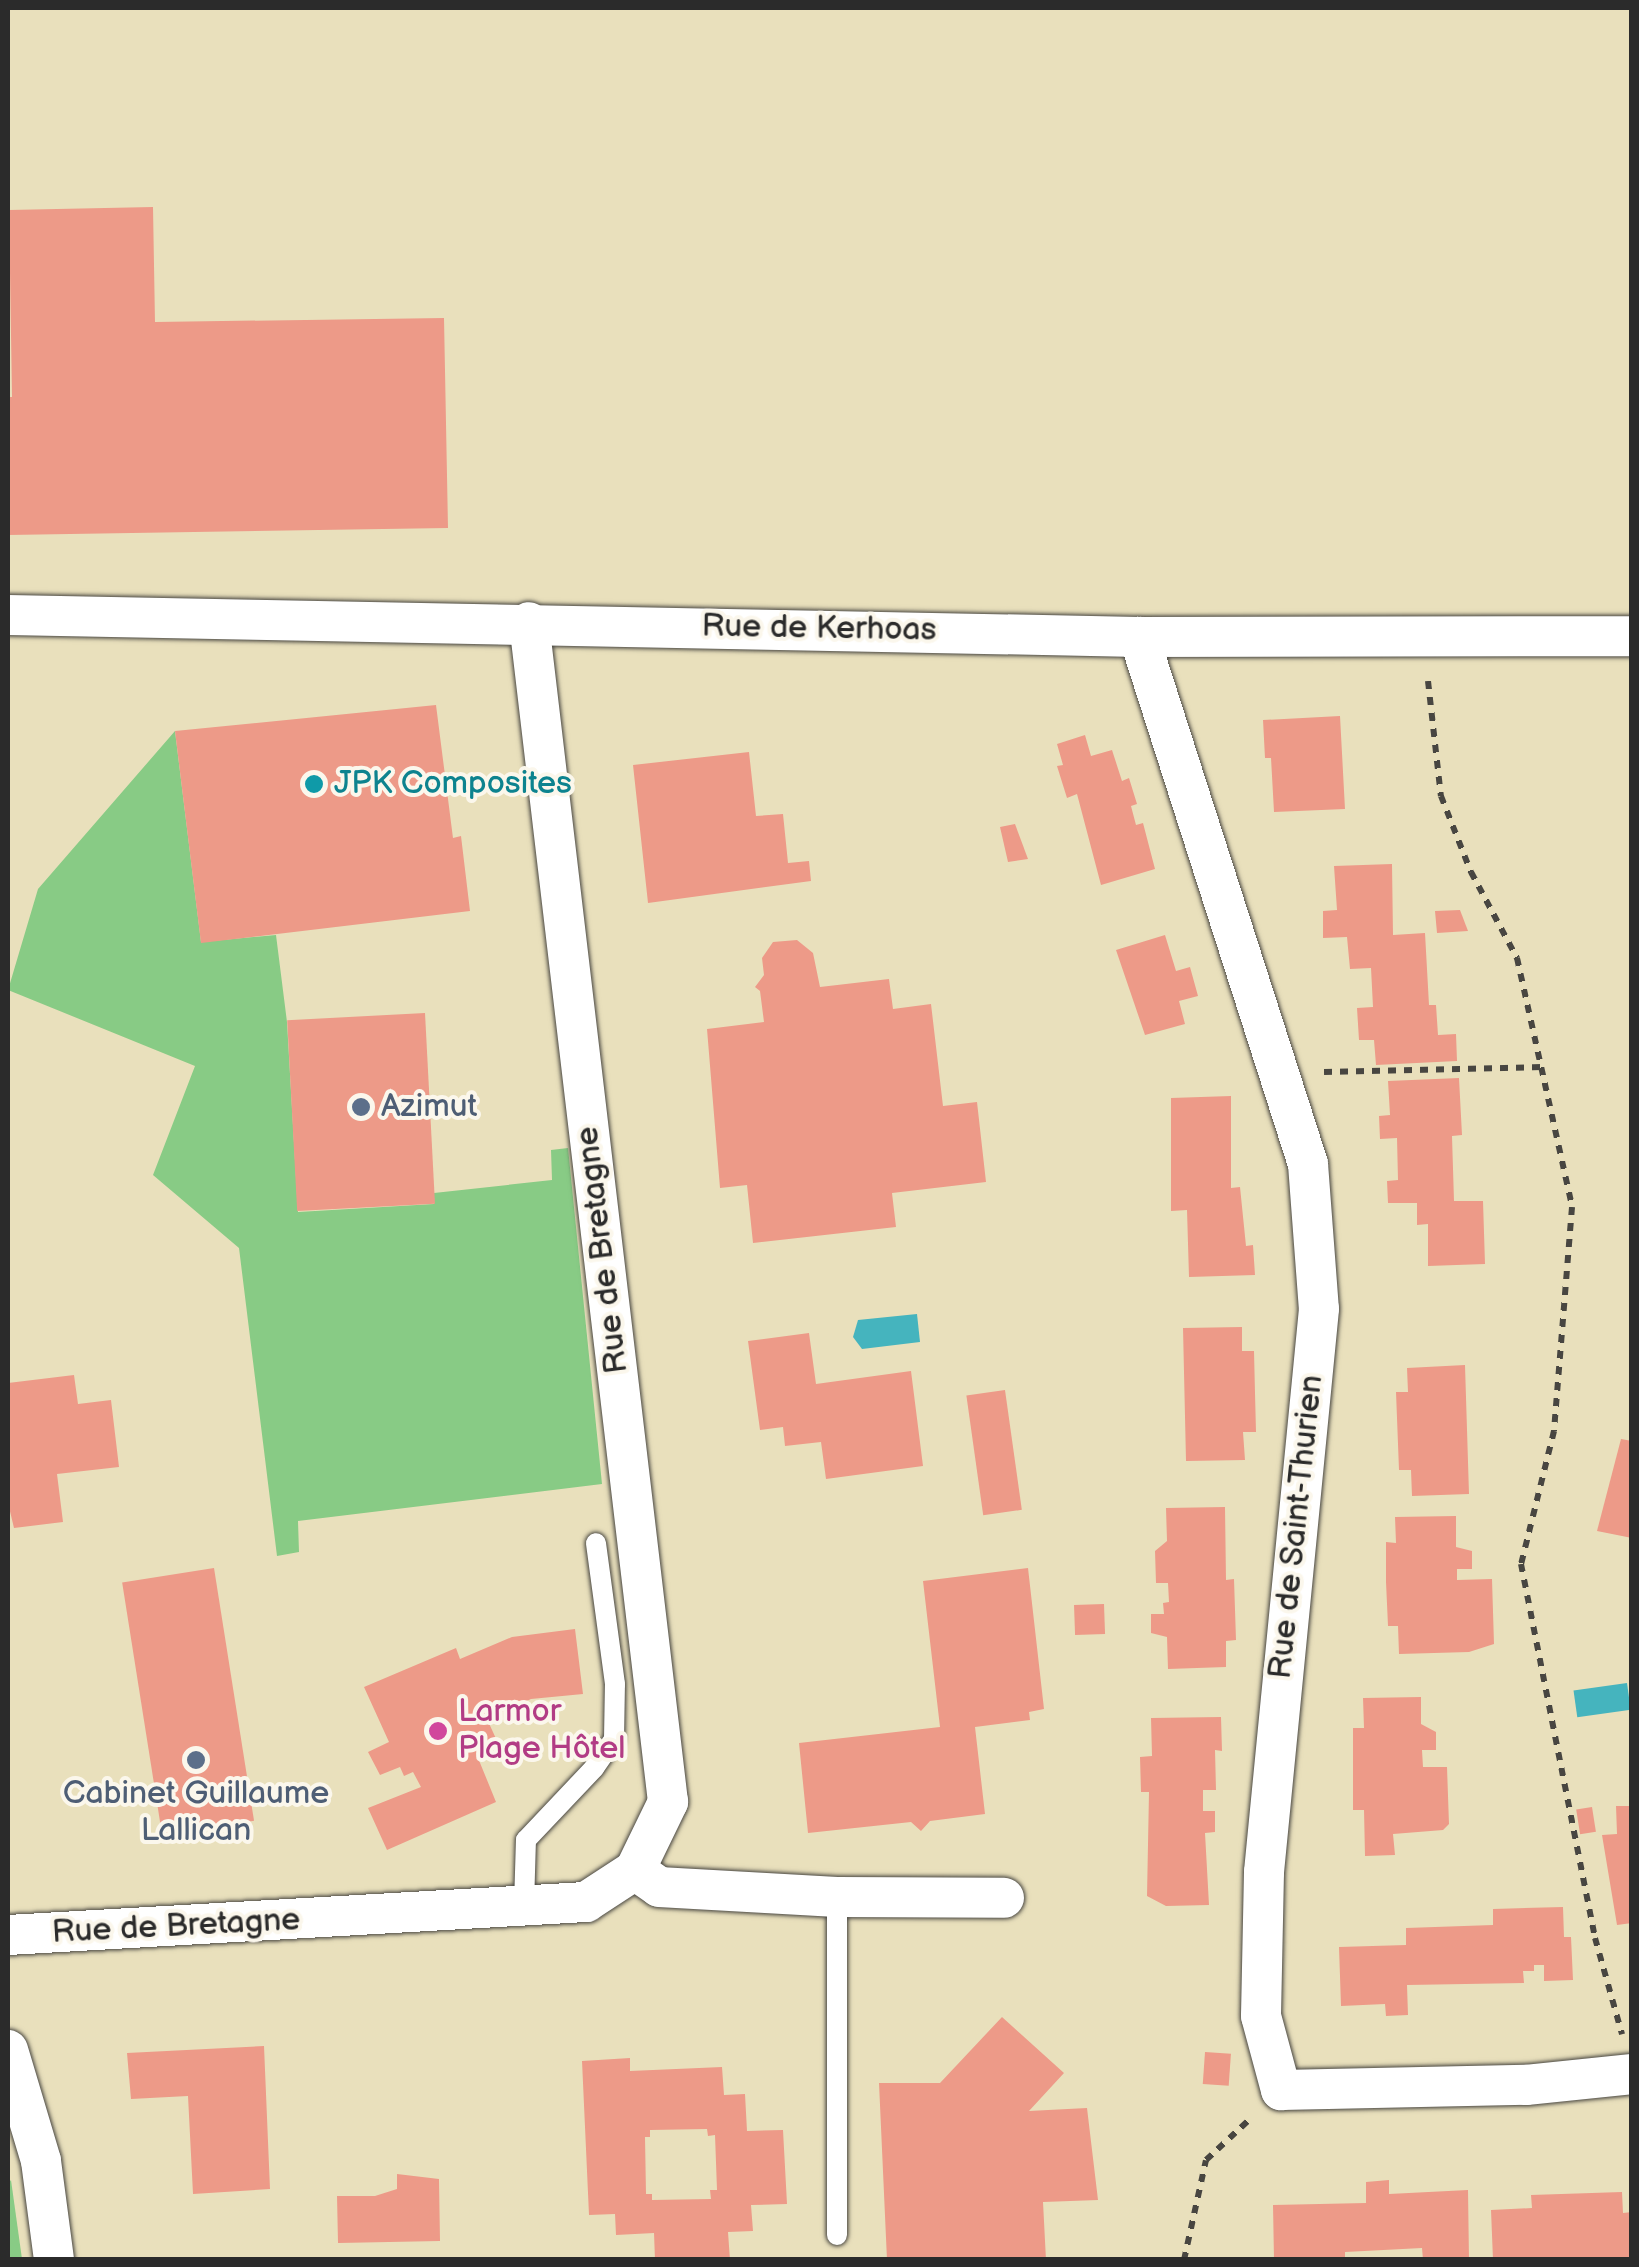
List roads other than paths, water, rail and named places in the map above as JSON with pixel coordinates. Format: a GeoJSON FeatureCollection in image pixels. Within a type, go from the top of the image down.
{"type":"FeatureCollection","features":[{"type":"Feature","properties":{"kind":"street","name":"Rue de Kerhoas"},"geometry":{"type":"LineString","coordinates":[[8,615],[529,622],[1139,637],[1632,636]]}},
{"type":"Feature","properties":{"kind":"street","name":"Rue de Bretagne"},"geometry":{"type":"LineString","coordinates":[[8,1936],[586,1902],[635,1870],[668,1802],[529,622]]}},
{"type":"Feature","properties":{"kind":"street","name":"Rue de Saint-Thurien"},"geometry":{"type":"LineString","coordinates":[[1139,637],[1308,1164],[1318,1308],[1264,1872],[1261,2016],[1281,2090],[1526,2086],[1628,2057]]}},
{"type":"Feature","properties":{"kind":"street"},"geometry":{"type":"LineString","coordinates":[[635,1870],[659,1888],[837,1897],[1004,1898]]}},
{"type":"Feature","properties":{"kind":"street"},"geometry":{"type":"LineString","coordinates":[[8,2050],[41,2162],[54,2260]]}},
{"type":"Feature","properties":{"kind":"lane"},"geometry":{"type":"LineString","coordinates":[[524,1906],[526,1840],[594,1768],[614,1739],[615,1684],[596,1543]]}},
{"type":"Feature","properties":{"kind":"lane"},"geometry":{"type":"LineString","coordinates":[[837,1897],[837,2235]]}},
{"type":"Feature","properties":{"kind":"water"},"geometry":{"type":"Polygon","coordinates":[[[917,1314],[920,1342],[862,1349],[853,1337],[858,1320],[917,1314]]]}},
{"type":"Feature","properties":{"kind":"water"},"geometry":{"type":"Polygon","coordinates":[[[1627,1683],[1631,1710],[1577,1717],[1574,1691],[1627,1683]]]}},
{"type":"Feature","properties":{"kind":"place","name":"JPK Composites"},"geometry":{"type":"Point","coordinates":[314,784]}},
{"type":"Feature","properties":{"kind":"place","name":"Azimut"},"geometry":{"type":"Point","coordinates":[361,1107]}},
{"type":"Feature","properties":{"kind":"place","name":"Larmor Plage Hôtel"},"geometry":{"type":"Point","coordinates":[438,1731]}},
{"type":"Feature","properties":{"kind":"place","name":"Cabinet Guillaume Lallican"},"geometry":{"type":"Point","coordinates":[196,1760]}}]}
